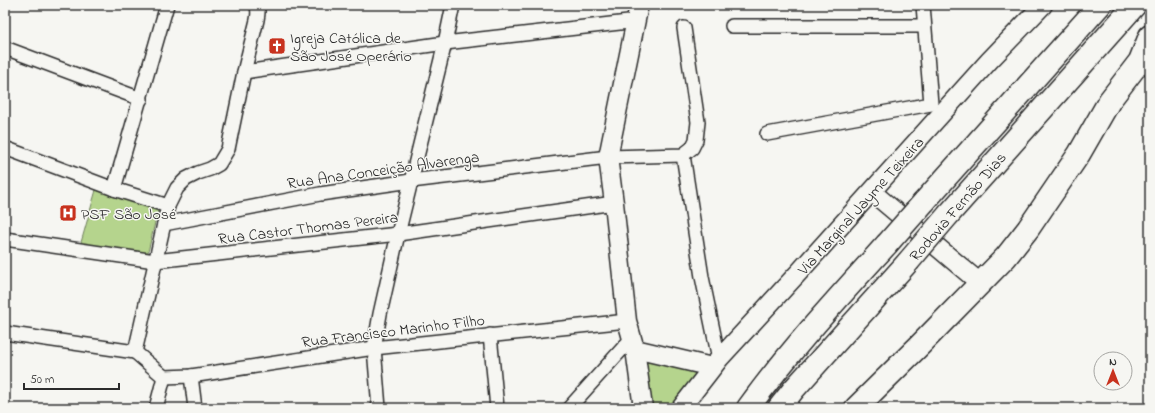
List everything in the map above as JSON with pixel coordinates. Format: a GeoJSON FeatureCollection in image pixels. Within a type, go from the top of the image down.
{"type":"FeatureCollection","features":[{"type":"Feature","properties":{"kind":"highway","name":"Rodovia Fernão Dias"},"geometry":{"type":"LineString","coordinates":[[748,408],[772,375],[826,311],[1100,5]]}},
{"type":"Feature","properties":{"kind":"highway","name":"Rodovia Fernão Dias"},"geometry":{"type":"LineString","coordinates":[[779,408],[794,389],[1135,5]]}},
{"type":"Feature","properties":{"kind":"highway"},"geometry":{"type":"LineString","coordinates":[[856,408],[1006,257],[1028,229],[1079,154],[1110,100],[1145,56],[1150,36]]}},
{"type":"Feature","properties":{"kind":"main road","name":"Via Marginal Jayme Teixeira"},"geometry":{"type":"LineString","coordinates":[[681,408],[715,363],[989,62],[1043,5]]}},
{"type":"Feature","properties":{"kind":"main road"},"geometry":{"type":"LineString","coordinates":[[638,13],[608,157],[627,321],[633,343],[643,408]]}},
{"type":"Feature","properties":{"kind":"main road"},"geometry":{"type":"LineString","coordinates":[[872,192],[980,283]]}},
{"type":"Feature","properties":{"kind":"main road"},"geometry":{"type":"LineString","coordinates":[[633,343],[715,363]]}},
{"type":"Feature","properties":{"kind":"street"},"geometry":{"type":"LineString","coordinates":[[114,190],[167,5]]}},
{"type":"Feature","properties":{"kind":"street"},"geometry":{"type":"LineString","coordinates":[[135,352],[168,206],[177,188],[186,179],[219,164],[228,149],[244,72],[257,20],[258,14],[256,5]]}},
{"type":"Feature","properties":{"kind":"street"},"geometry":{"type":"LineString","coordinates":[[380,408],[374,348],[380,314],[453,5]]}},
{"type":"Feature","properties":{"kind":"street"},"geometry":{"type":"LineString","coordinates":[[767,134],[931,104],[923,5]]}},
{"type":"Feature","properties":{"kind":"street"},"geometry":{"type":"LineString","coordinates":[[244,72],[638,13]]}},
{"type":"Feature","properties":{"kind":"street"},"geometry":{"type":"LineString","coordinates":[[732,26],[924,26]]}},
{"type":"Feature","properties":{"kind":"street"},"geometry":{"type":"LineString","coordinates":[[684,28],[698,122],[696,140],[692,148],[683,155],[715,363]]}},
{"type":"Feature","properties":{"kind":"street"},"geometry":{"type":"LineString","coordinates":[[5,48],[141,99]]}},
{"type":"Feature","properties":{"kind":"street"},"geometry":{"type":"LineString","coordinates":[[5,148],[114,190],[168,206]]}},
{"type":"Feature","properties":{"kind":"street","name":"Rua Ana Conceição Alvarenga"},"geometry":{"type":"LineString","coordinates":[[164,224],[320,194],[411,181],[608,157],[683,155]]}},
{"type":"Feature","properties":{"kind":"street","name":"Rua Castor Thomas Pereira"},"geometry":{"type":"LineString","coordinates":[[5,239],[155,261],[398,234],[614,203]]}},
{"type":"Feature","properties":{"kind":"street","name":"Rua Francisco Marinho Filho"},"geometry":{"type":"LineString","coordinates":[[164,377],[191,376],[374,348],[627,321]]}},
{"type":"Feature","properties":{"kind":"street"},"geometry":{"type":"LineString","coordinates":[[5,333],[135,352],[164,377],[156,408]]}},
{"type":"Feature","properties":{"kind":"street"},"geometry":{"type":"LineString","coordinates":[[490,335],[496,408]]}},
{"type":"Feature","properties":{"kind":"street"},"geometry":{"type":"LineString","coordinates":[[569,408],[633,343]]}},
{"type":"Feature","properties":{"kind":"street"},"geometry":{"type":"LineString","coordinates":[[191,376],[194,408]]}},
{"type":"Feature","properties":{"kind":"green space"},"geometry":{"type":"Polygon","coordinates":[[[96,190],[158,210],[147,256],[80,246],[96,190]]]}},
{"type":"Feature","properties":{"kind":"green space"},"geometry":{"type":"Polygon","coordinates":[[[642,356],[698,370],[669,408],[652,408],[642,356]]]}},
{"type":"Feature","properties":{"kind":"place","name":"Igreja Católica de São José Operário"},"geometry":{"type":"Point","coordinates":[277,46]}},
{"type":"Feature","properties":{"kind":"place","name":"PSF São José"},"geometry":{"type":"Point","coordinates":[68,213]}}]}
